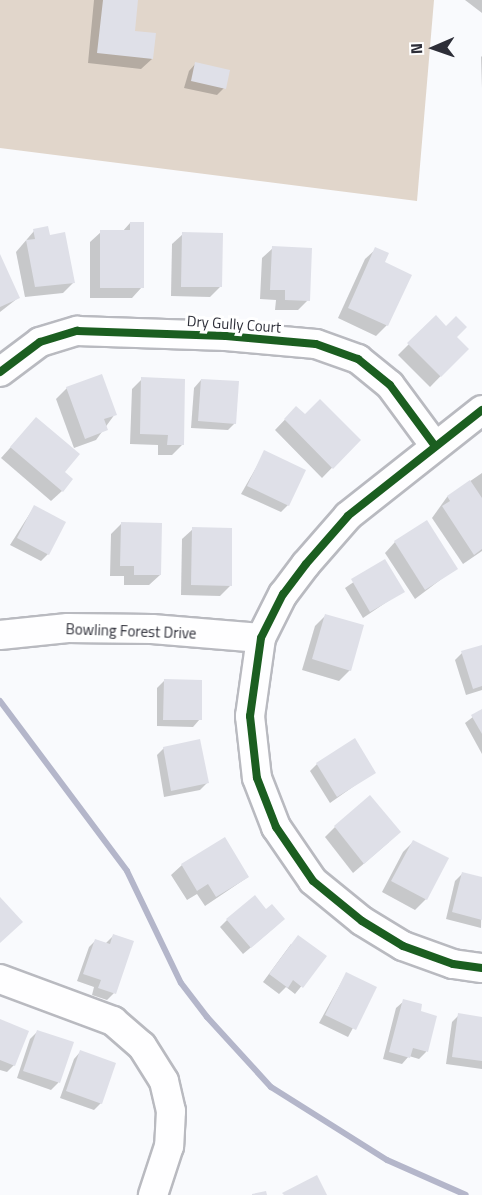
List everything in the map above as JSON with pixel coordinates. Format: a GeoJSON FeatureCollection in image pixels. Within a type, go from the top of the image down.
{"type":"FeatureCollection","features":[{"type":"Feature","properties":{"kind":"street","name":"Dry Gully Court"},"geometry":{"type":"LineString","coordinates":[[0,372],[40,342],[77,331],[226,336],[316,344],[358,359],[390,385],[435,446]]}},
{"type":"Feature","properties":{"kind":"street"},"geometry":{"type":"LineString","coordinates":[[482,410],[348,516],[283,594],[261,638],[250,716],[257,778],[276,827],[313,881],[362,921],[403,946],[453,964],[482,968]]}},
{"type":"Feature","properties":{"kind":"street","name":"Bowling Forest Drive"},"geometry":{"type":"LineString","coordinates":[[0,635],[68,628],[152,629],[261,638]]}},
{"type":"Feature","properties":{"kind":"street"},"geometry":{"type":"LineString","coordinates":[[0,979],[113,1021],[142,1046],[164,1080],[171,1111],[169,1146],[153,1195]]}},
{"type":"Feature","properties":{"kind":"shaded area"},"geometry":{"type":"Polygon","coordinates":[[[0,0],[434,0],[417,201],[0,148],[0,0]]]}},
{"type":"Feature","properties":{"kind":"building"},"geometry":{"type":"Polygon","coordinates":[[[103,0],[138,0],[135,31],[156,33],[153,59],[97,53],[103,0]]]}},
{"type":"Feature","properties":{"kind":"building"},"geometry":{"type":"Polygon","coordinates":[[[195,62],[230,70],[226,89],[191,81],[195,62]]]}},
{"type":"Feature","properties":{"kind":"building"},"geometry":{"type":"Polygon","coordinates":[[[130,222],[144,222],[144,288],[100,288],[100,230],[130,230],[130,222]]]}},
{"type":"Feature","properties":{"kind":"building"},"geometry":{"type":"Polygon","coordinates":[[[48,226],[50,235],[65,232],[75,283],[35,287],[26,240],[35,239],[33,229],[48,226]]]}},
{"type":"Feature","properties":{"kind":"building"},"geometry":{"type":"Polygon","coordinates":[[[182,232],[223,233],[222,287],[181,287],[182,232]]]}},
{"type":"Feature","properties":{"kind":"building"},"geometry":{"type":"Polygon","coordinates":[[[272,246],[312,248],[310,301],[285,300],[285,290],[270,290],[272,246]]]}},
{"type":"Feature","properties":{"kind":"building"},"geometry":{"type":"Polygon","coordinates":[[[375,247],[389,253],[385,262],[412,275],[388,326],[348,308],[375,247]]]}},
{"type":"Feature","properties":{"kind":"building"},"geometry":{"type":"Polygon","coordinates":[[[0,254],[20,298],[0,307],[0,254]]]}},
{"type":"Feature","properties":{"kind":"building"},"geometry":{"type":"Polygon","coordinates":[[[436,315],[446,326],[456,316],[467,327],[457,337],[469,349],[441,377],[407,343],[436,315]]]}},
{"type":"Feature","properties":{"kind":"building"},"geometry":{"type":"Polygon","coordinates":[[[102,374],[117,415],[104,419],[108,430],[85,439],[66,387],[102,374]]]}},
{"type":"Feature","properties":{"kind":"building"},"geometry":{"type":"Polygon","coordinates":[[[141,377],[185,379],[184,445],[167,445],[168,435],[140,434],[141,377]]]}},
{"type":"Feature","properties":{"kind":"building"},"geometry":{"type":"Polygon","coordinates":[[[201,379],[239,381],[236,424],[198,421],[201,379]]]}},
{"type":"Feature","properties":{"kind":"building"},"geometry":{"type":"Polygon","coordinates":[[[320,399],[361,440],[333,469],[284,419],[296,406],[305,414],[320,399]]]}},
{"type":"Feature","properties":{"kind":"building"},"geometry":{"type":"Polygon","coordinates":[[[36,417],[80,454],[65,472],[73,479],[63,492],[10,447],[36,417]]]}},
{"type":"Feature","properties":{"kind":"building"},"geometry":{"type":"Polygon","coordinates":[[[264,450],[306,470],[289,506],[247,486],[264,450]]]}},
{"type":"Feature","properties":{"kind":"building"},"geometry":{"type":"Polygon","coordinates":[[[470,480],[482,498],[482,549],[474,555],[442,506],[450,501],[447,496],[470,480]]]}},
{"type":"Feature","properties":{"kind":"building"},"geometry":{"type":"Polygon","coordinates":[[[34,505],[66,522],[49,555],[17,538],[34,505]]]}},
{"type":"Feature","properties":{"kind":"building"},"geometry":{"type":"Polygon","coordinates":[[[427,520],[458,569],[425,590],[394,541],[427,520]]]}},
{"type":"Feature","properties":{"kind":"building"},"geometry":{"type":"Polygon","coordinates":[[[121,522],[162,523],[161,575],[134,575],[134,566],[120,566],[121,522]]]}},
{"type":"Feature","properties":{"kind":"building"},"geometry":{"type":"Polygon","coordinates":[[[192,527],[232,528],[232,586],[191,585],[192,527]]]}},
{"type":"Feature","properties":{"kind":"building"},"geometry":{"type":"Polygon","coordinates":[[[385,559],[405,592],[370,612],[351,579],[385,559]]]}},
{"type":"Feature","properties":{"kind":"building"},"geometry":{"type":"Polygon","coordinates":[[[325,614],[364,625],[351,671],[312,659],[325,614]]]}},
{"type":"Feature","properties":{"kind":"building"},"geometry":{"type":"Polygon","coordinates":[[[482,645],[482,686],[473,689],[461,651],[482,645]]]}},
{"type":"Feature","properties":{"kind":"building"},"geometry":{"type":"Polygon","coordinates":[[[164,679],[202,680],[202,720],[163,720],[164,679]]]}},
{"type":"Feature","properties":{"kind":"building"},"geometry":{"type":"Polygon","coordinates":[[[482,709],[482,734],[471,715],[482,709]]]}},
{"type":"Feature","properties":{"kind":"building"},"geometry":{"type":"Polygon","coordinates":[[[355,738],[376,773],[337,797],[316,763],[355,738]]]}},
{"type":"Feature","properties":{"kind":"building"},"geometry":{"type":"Polygon","coordinates":[[[200,739],[209,783],[171,791],[163,747],[200,739]]]}},
{"type":"Feature","properties":{"kind":"building"},"geometry":{"type":"Polygon","coordinates":[[[370,795],[401,832],[364,864],[334,826],[370,795]]]}},
{"type":"Feature","properties":{"kind":"building"},"geometry":{"type":"Polygon","coordinates":[[[225,837],[249,877],[216,897],[208,884],[197,891],[181,864],[225,837]]]}},
{"type":"Feature","properties":{"kind":"building"},"geometry":{"type":"Polygon","coordinates":[[[413,840],[449,858],[427,900],[391,881],[413,840]]]}},
{"type":"Feature","properties":{"kind":"building"},"geometry":{"type":"Polygon","coordinates":[[[462,872],[482,877],[482,920],[452,912],[462,872]]]}},
{"type":"Feature","properties":{"kind":"building"},"geometry":{"type":"Polygon","coordinates":[[[255,895],[266,909],[272,904],[285,919],[251,948],[226,919],[255,895]]]}},
{"type":"Feature","properties":{"kind":"building"},"geometry":{"type":"Polygon","coordinates":[[[0,897],[23,922],[0,943],[0,897]]]}},
{"type":"Feature","properties":{"kind":"building"},"geometry":{"type":"Polygon","coordinates":[[[113,934],[134,941],[116,994],[98,988],[101,980],[83,974],[95,939],[110,944],[113,934]]]}},
{"type":"Feature","properties":{"kind":"building"},"geometry":{"type":"Polygon","coordinates":[[[298,935],[327,956],[303,988],[293,980],[288,988],[269,974],[298,935]]]}},
{"type":"Feature","properties":{"kind":"building"},"geometry":{"type":"Polygon","coordinates":[[[346,972],[377,987],[356,1030],[325,1015],[346,972]]]}},
{"type":"Feature","properties":{"kind":"building"},"geometry":{"type":"Polygon","coordinates":[[[403,999],[422,1004],[421,1011],[437,1016],[428,1052],[413,1048],[410,1058],[389,1052],[403,999]]]}},
{"type":"Feature","properties":{"kind":"building"},"geometry":{"type":"Polygon","coordinates":[[[458,1013],[482,1017],[482,1061],[452,1057],[458,1013]]]}},
{"type":"Feature","properties":{"kind":"building"},"geometry":{"type":"Polygon","coordinates":[[[0,1019],[29,1031],[15,1066],[0,1060],[0,1019]]]}},
{"type":"Feature","properties":{"kind":"building"},"geometry":{"type":"Polygon","coordinates":[[[37,1030],[74,1042],[60,1083],[23,1071],[37,1030]]]}},
{"type":"Feature","properties":{"kind":"building"},"geometry":{"type":"Polygon","coordinates":[[[80,1050],[116,1063],[102,1104],[66,1091],[80,1050]]]}},
{"type":"Feature","properties":{"kind":"building"},"geometry":{"type":"Polygon","coordinates":[[[317,1175],[327,1195],[284,1195],[282,1193],[317,1175]]]}},
{"type":"Feature","properties":{"kind":"building"},"geometry":{"type":"Polygon","coordinates":[[[266,1191],[267,1195],[252,1195],[252,1194],[266,1191]]]}},
{"type":"Feature","properties":{"kind":"waterway"},"geometry":{"type":"LineString","coordinates":[[0,701],[127,871],[181,983],[207,1017],[271,1087],[387,1160],[466,1195]]}},
{"type":"Feature","properties":{"kind":"cycle path"},"geometry":{"type":"LineString","coordinates":[[0,372],[40,342],[77,331],[226,336],[316,344],[358,359],[390,385],[435,446]]}},
{"type":"Feature","properties":{"kind":"cycle path"},"geometry":{"type":"LineString","coordinates":[[482,410],[348,516],[283,594],[261,638],[250,716],[257,778],[276,827],[313,881],[362,921],[403,946],[453,964],[482,968]]}}]}
